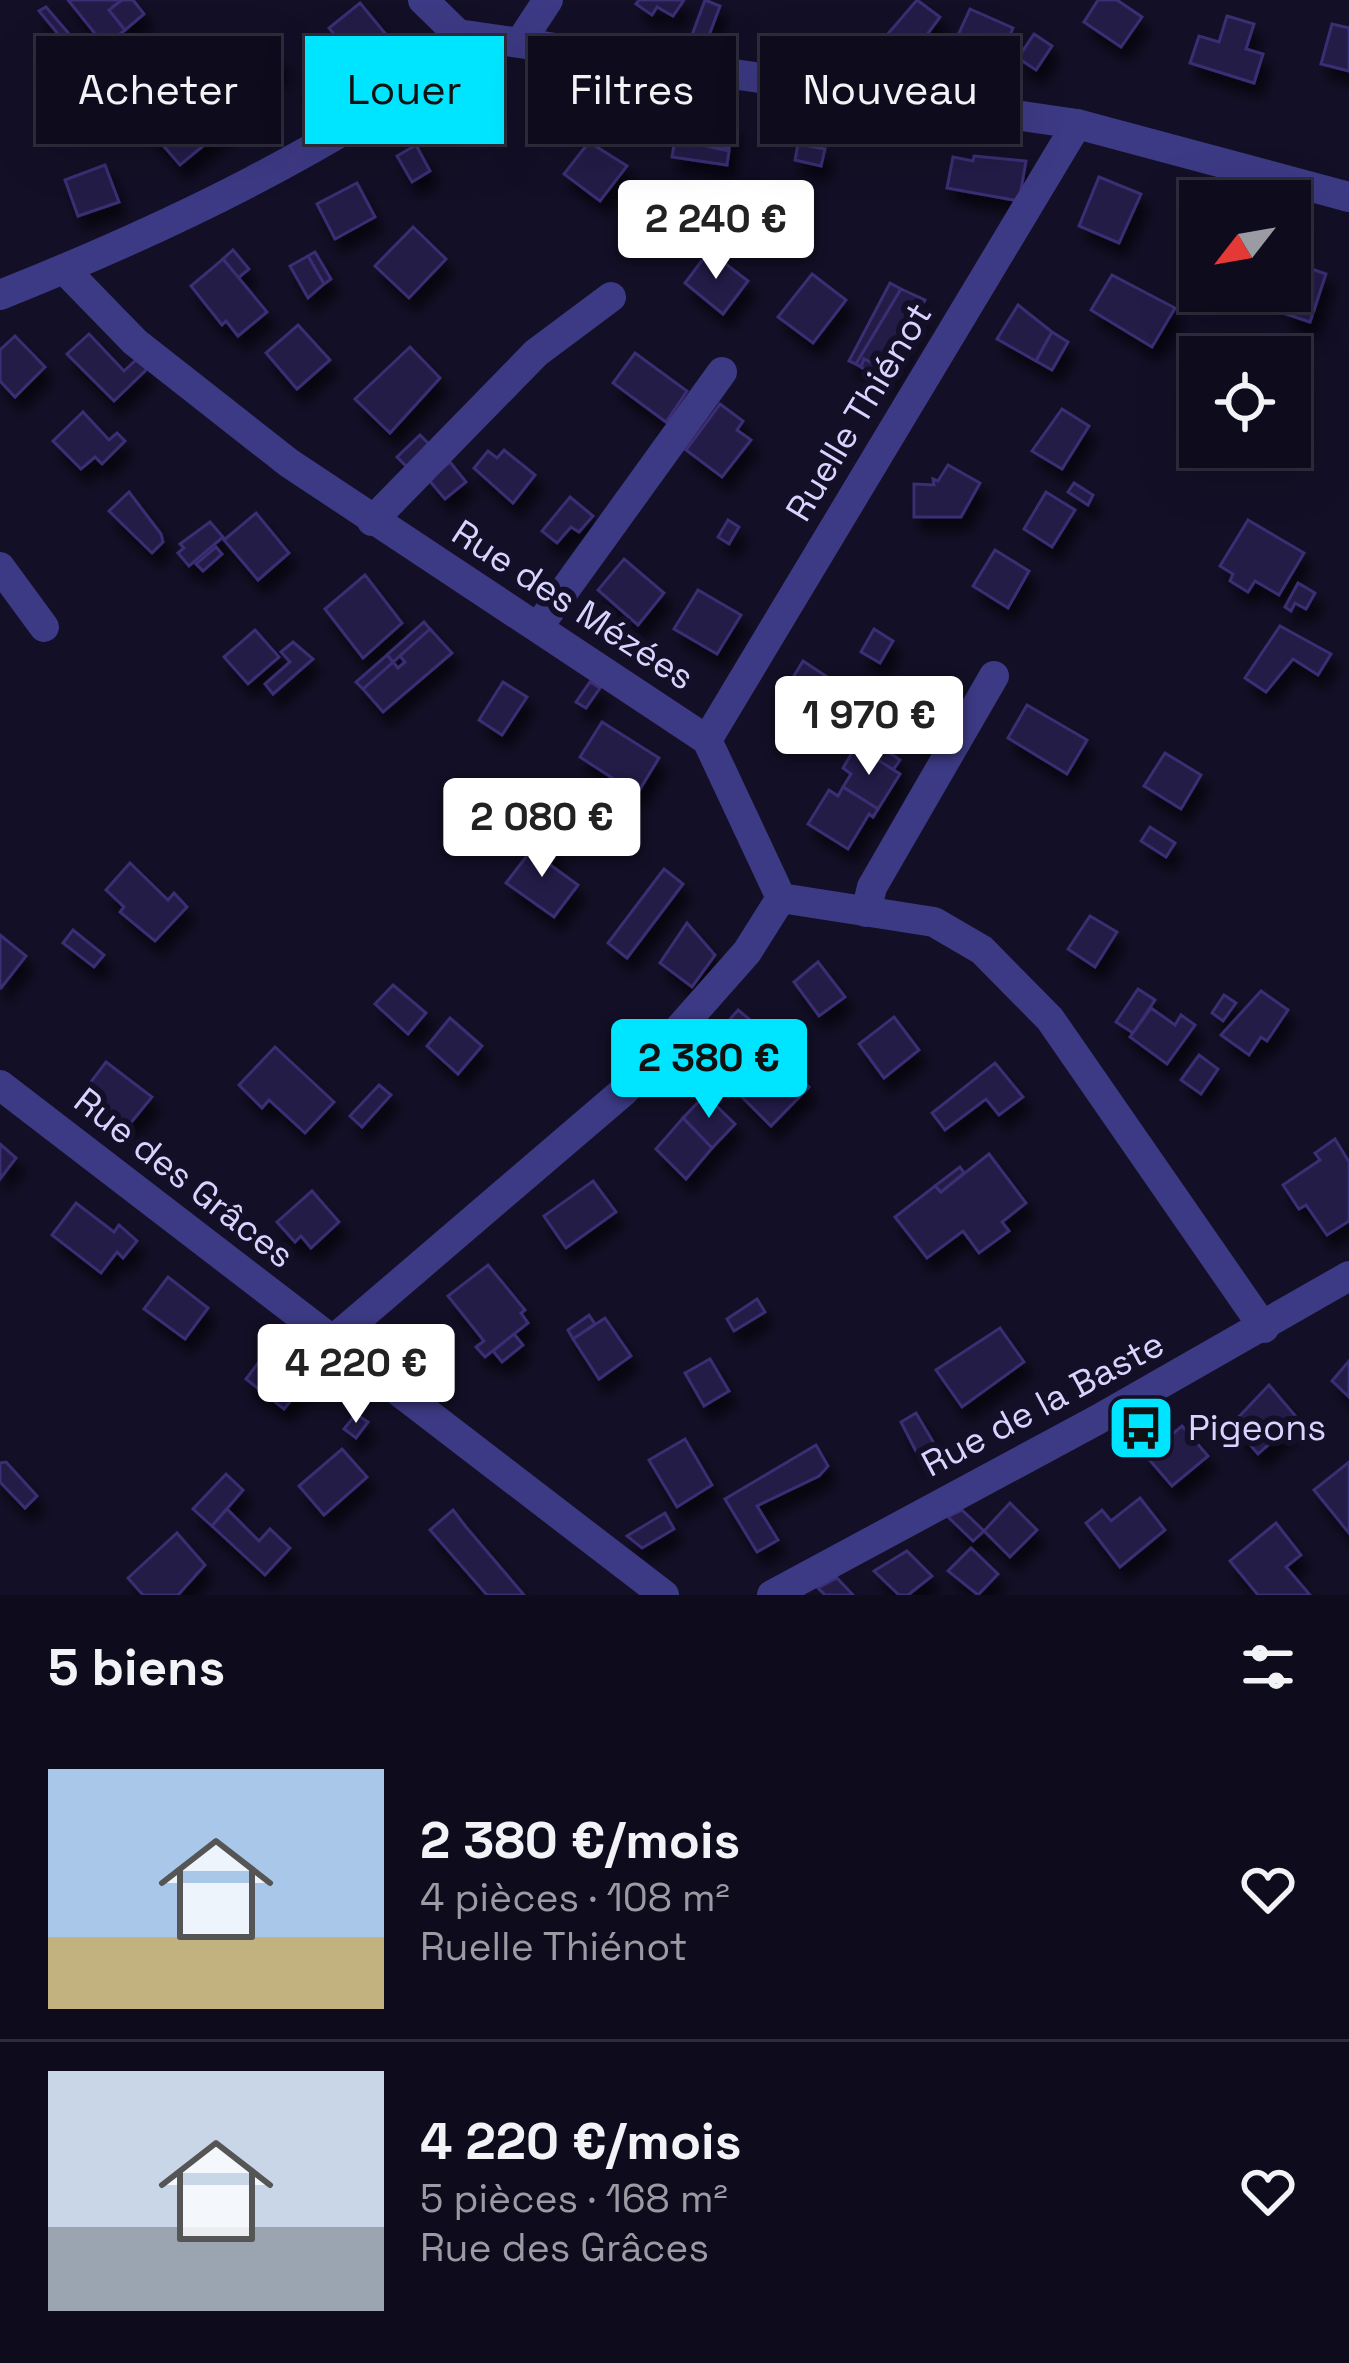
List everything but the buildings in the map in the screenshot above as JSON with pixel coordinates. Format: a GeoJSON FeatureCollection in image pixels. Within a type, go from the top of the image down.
{"type":"FeatureCollection","features":[{"type":"Feature","properties":{"kind":"street"},"geometry":{"type":"LineString","coordinates":[[423,0],[458,34],[468,36]]}},
{"type":"Feature","properties":{"kind":"street"},"geometry":{"type":"LineString","coordinates":[[521,41],[548,0]]}},
{"type":"Feature","properties":{"kind":"street"},"geometry":{"type":"LineString","coordinates":[[504,40],[1077,124],[1349,197]]}},
{"type":"Feature","properties":{"kind":"street","name":"Ruelle Thiénot"},"geometry":{"type":"LineString","coordinates":[[707,740],[1077,124]]}},
{"type":"Feature","properties":{"kind":"street"},"geometry":{"type":"LineString","coordinates":[[0,295],[188,217],[324,144]]}},
{"type":"Feature","properties":{"kind":"street","name":"Rue des Mézées"},"geometry":{"type":"LineString","coordinates":[[64,269],[135,342],[372,520],[707,740],[781,898]]}},
{"type":"Feature","properties":{"kind":"street"},"geometry":{"type":"LineString","coordinates":[[372,520],[536,353],[610,297]]}},
{"type":"Feature","properties":{"kind":"street"},"geometry":{"type":"LineString","coordinates":[[538,627],[722,372]]}},
{"type":"Feature","properties":{"kind":"street"},"geometry":{"type":"LineString","coordinates":[[0,567],[44,626]]}},
{"type":"Feature","properties":{"kind":"street"},"geometry":{"type":"LineString","coordinates":[[866,912],[872,887],[994,676]]}},
{"type":"Feature","properties":{"kind":"street"},"geometry":{"type":"LineString","coordinates":[[332,1341],[624,1091],[747,952],[781,898],[934,922],[982,950],[1050,1018],[1264,1328]]}},
{"type":"Feature","properties":{"kind":"street","name":"Rue des Grâces"},"geometry":{"type":"LineString","coordinates":[[0,1085],[664,1595]]}},
{"type":"Feature","properties":{"kind":"street","name":"Rue de la Baste"},"geometry":{"type":"LineString","coordinates":[[772,1595],[1264,1328],[1349,1276]]}},
{"type":"Feature","properties":{"kind":"place","name":"Pigeons"},"geometry":{"type":"Point","coordinates":[1141,1428]}}]}
